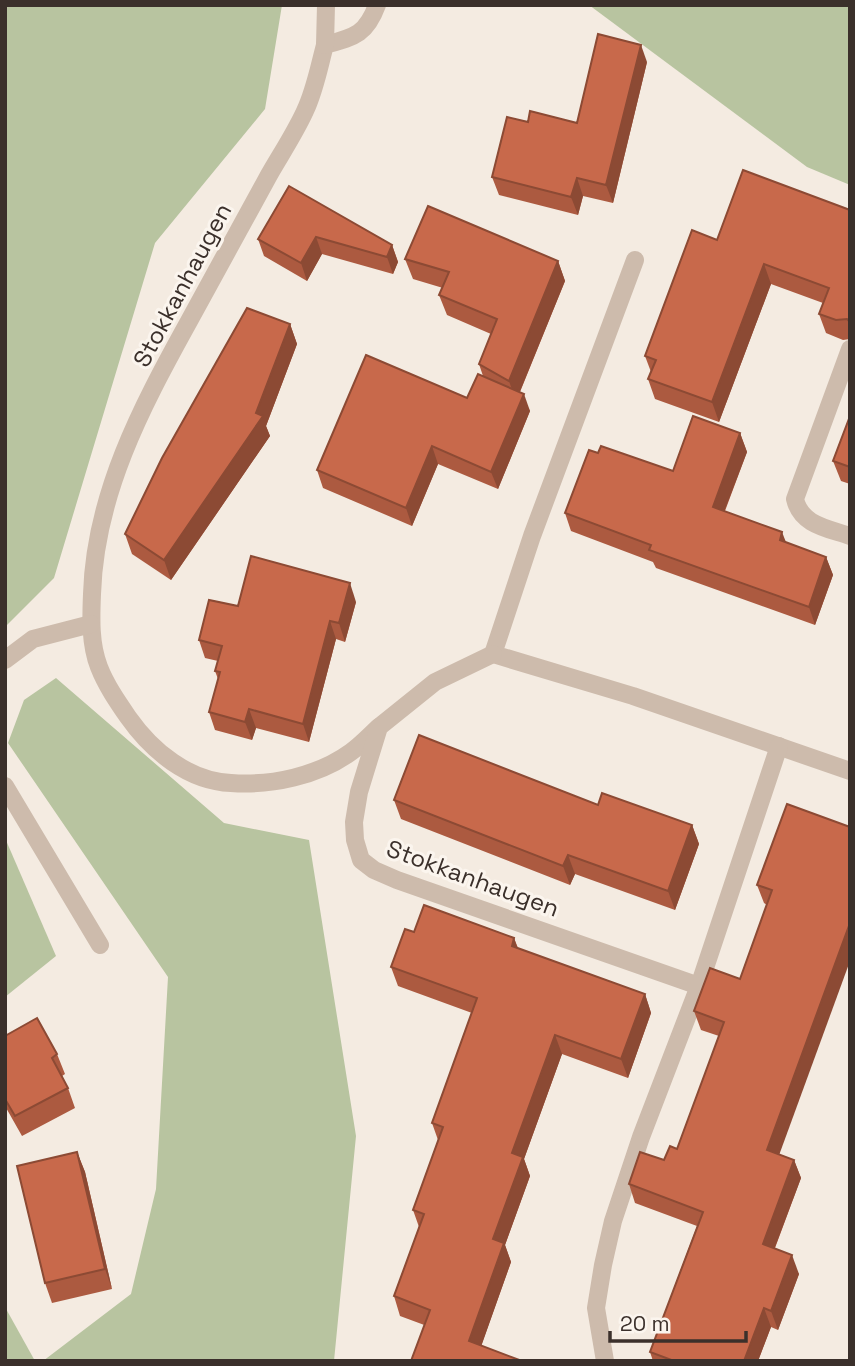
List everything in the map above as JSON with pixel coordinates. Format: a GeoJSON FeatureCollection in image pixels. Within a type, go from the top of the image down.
{"type":"FeatureCollection","features":[{"type":"Feature","properties":{"kind":"street","name":"Stokkanhaugen"},"geometry":{"type":"LineString","coordinates":[[326,5],[325,45],[306,110],[166,363],[126,444],[107,496],[97,538],[92,580],[91,624],[98,665],[112,695],[153,747],[197,776],[216,783],[243,784],[271,782],[304,775],[351,752],[435,682],[493,654]]}},
{"type":"Feature","properties":{"kind":"street"},"geometry":{"type":"LineString","coordinates":[[325,45],[355,37],[370,23],[377,5]]}},
{"type":"Feature","properties":{"kind":"street"},"geometry":{"type":"LineString","coordinates":[[635,260],[532,537],[493,654],[633,696],[849,767]]}},
{"type":"Feature","properties":{"kind":"street"},"geometry":{"type":"LineString","coordinates":[[850,349],[795,499],[797,510],[804,518],[850,536]]}},
{"type":"Feature","properties":{"kind":"street"},"geometry":{"type":"LineString","coordinates":[[5,660],[33,639],[91,624]]}},
{"type":"Feature","properties":{"kind":"street","name":"Stokkanhaugen"},"geometry":{"type":"LineString","coordinates":[[379,727],[359,792],[354,822],[355,840],[361,860],[374,870],[397,880],[699,986]]}},
{"type":"Feature","properties":{"kind":"street"},"geometry":{"type":"LineString","coordinates":[[605,1361],[596,1308],[613,1221],[641,1136],[699,986],[779,746]]}},
{"type":"Feature","properties":{"kind":"street"},"geometry":{"type":"LineString","coordinates":[[5,786],[100,945]]}},
{"type":"Feature","properties":{"kind":"green space"},"geometry":{"type":"Polygon","coordinates":[[[282,5],[265,109],[155,243],[54,578],[5,627],[5,7],[282,5]]]}},
{"type":"Feature","properties":{"kind":"green space"},"geometry":{"type":"Polygon","coordinates":[[[589,5],[850,5],[850,185],[807,167],[589,5]]]}},
{"type":"Feature","properties":{"kind":"green space"},"geometry":{"type":"Polygon","coordinates":[[[56,678],[224,823],[309,840],[356,1136],[334,1361],[43,1361],[131,1294],[156,1189],[168,977],[8,743],[24,700],[56,678]]]}},
{"type":"Feature","properties":{"kind":"green space"},"geometry":{"type":"Polygon","coordinates":[[[5,838],[56,956],[5,997],[5,838]]]}},
{"type":"Feature","properties":{"kind":"green space"},"geometry":{"type":"Polygon","coordinates":[[[5,1307],[35,1361],[5,1361],[5,1307]]]}},
{"type":"Feature","properties":{"kind":"building"},"geometry":{"type":"Polygon","coordinates":[[[598,34],[641,45],[606,185],[577,178],[571,197],[492,177],[507,117],[528,122],[530,111],[577,123],[598,34]]]}},
{"type":"Feature","properties":{"kind":"building"},"geometry":{"type":"Polygon","coordinates":[[[743,170],[850,210],[850,322],[847,319],[836,320],[819,314],[829,288],[764,264],[712,402],[648,379],[656,360],[645,356],[692,230],[717,240],[743,170]]]}},
{"type":"Feature","properties":{"kind":"building"},"geometry":{"type":"Polygon","coordinates":[[[289,186],[392,245],[387,257],[316,237],[301,263],[258,239],[289,186]]]}},
{"type":"Feature","properties":{"kind":"building"},"geometry":{"type":"Polygon","coordinates":[[[428,206],[558,261],[509,381],[479,364],[497,319],[439,295],[449,272],[405,259],[428,206]]]}},
{"type":"Feature","properties":{"kind":"building"},"geometry":{"type":"Polygon","coordinates":[[[247,308],[290,324],[256,413],[263,416],[164,560],[125,534],[162,458],[247,308]]]}},
{"type":"Feature","properties":{"kind":"building"},"geometry":{"type":"Polygon","coordinates":[[[366,355],[467,398],[478,374],[524,394],[491,472],[432,446],[406,508],[317,470],[366,355]]]}},
{"type":"Feature","properties":{"kind":"building"},"geometry":{"type":"Polygon","coordinates":[[[693,416],[740,433],[713,507],[782,532],[780,540],[826,557],[809,607],[649,550],[651,545],[565,513],[589,450],[598,453],[601,446],[673,471],[693,416]]]}},
{"type":"Feature","properties":{"kind":"building"},"geometry":{"type":"Polygon","coordinates":[[[850,416],[850,467],[833,461],[850,416]]]}},
{"type":"Feature","properties":{"kind":"building"},"geometry":{"type":"Polygon","coordinates":[[[251,556],[350,583],[339,623],[330,621],[303,724],[249,709],[245,722],[209,712],[220,672],[215,671],[222,646],[199,640],[209,600],[238,606],[251,556]]]}},
{"type":"Feature","properties":{"kind":"building"},"geometry":{"type":"Polygon","coordinates":[[[419,735],[598,805],[602,793],[692,825],[668,891],[568,855],[563,866],[394,800],[419,735]]]}},
{"type":"Feature","properties":{"kind":"building"},"geometry":{"type":"Polygon","coordinates":[[[787,804],[850,827],[850,923],[767,1150],[794,1160],[763,1244],[792,1255],[771,1311],[764,1308],[744,1361],[674,1361],[650,1352],[703,1212],[629,1184],[640,1152],[664,1160],[670,1146],[677,1149],[724,1022],[694,1011],[710,968],[740,979],[772,890],[757,885],[787,804]]]}},
{"type":"Feature","properties":{"kind":"building"},"geometry":{"type":"Polygon","coordinates":[[[424,905],[514,938],[512,946],[645,994],[621,1059],[555,1035],[512,1153],[523,1157],[493,1239],[504,1243],[469,1341],[522,1361],[411,1361],[430,1310],[394,1296],[424,1214],[413,1210],[443,1127],[432,1123],[477,998],[391,967],[405,929],[414,932],[424,905]]]}},
{"type":"Feature","properties":{"kind":"building"},"geometry":{"type":"Polygon","coordinates":[[[37,1018],[57,1054],[52,1058],[68,1088],[15,1116],[5,1099],[5,1036],[37,1018]]]}},
{"type":"Feature","properties":{"kind":"building"},"geometry":{"type":"Polygon","coordinates":[[[77,1152],[105,1269],[45,1283],[17,1166],[77,1152]]]}}]}
